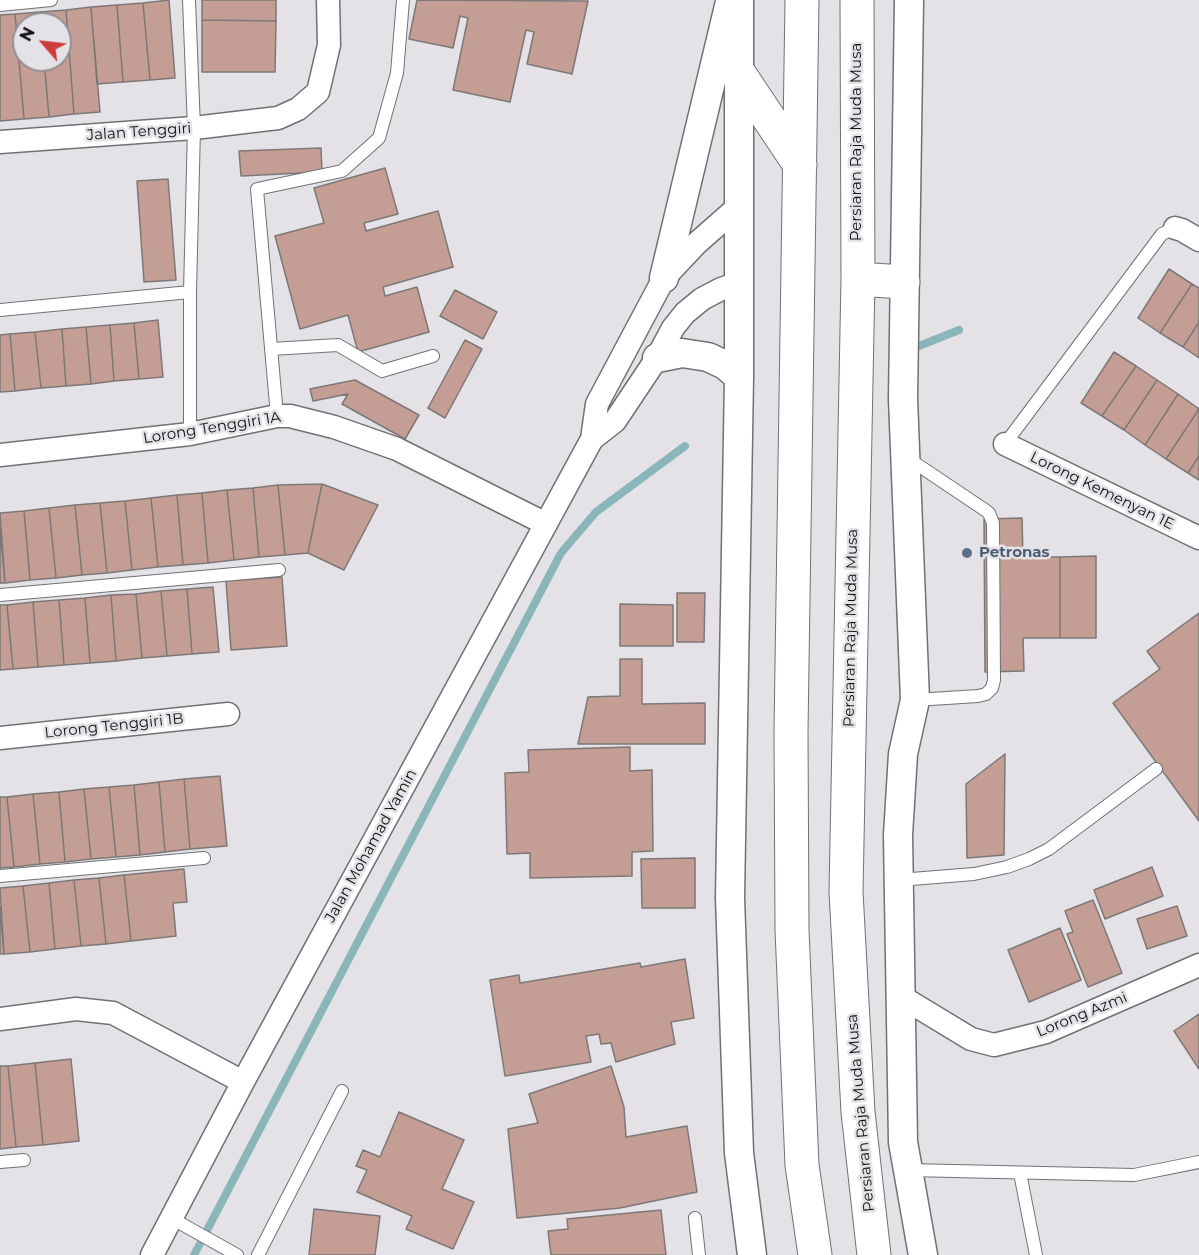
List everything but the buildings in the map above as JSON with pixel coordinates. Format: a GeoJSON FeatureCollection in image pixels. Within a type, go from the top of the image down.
{"type":"FeatureCollection","features":[{"type":"Feature","properties":{"kind":"main road"},"geometry":{"type":"LineString","coordinates":[[802,0],[791,731],[792,930],[802,1165],[815,1255]]}},
{"type":"Feature","properties":{"kind":"main road","name":"Persiaran Raja Muda Musa"},"geometry":{"type":"LineString","coordinates":[[857,0],[858,279],[846,892],[858,1112],[874,1255]]}},
{"type":"Feature","properties":{"kind":"main road"},"geometry":{"type":"LineString","coordinates":[[740,75],[800,165]]}},
{"type":"Feature","properties":{"kind":"main road"},"geometry":{"type":"LineString","coordinates":[[858,279],[903,282]]}},
{"type":"Feature","properties":{"kind":"street","name":"Jalan Tenggiri"},"geometry":{"type":"LineString","coordinates":[[0,142],[194,128],[278,118],[298,109],[318,92],[329,45],[328,0]]}},
{"type":"Feature","properties":{"kind":"street"},"geometry":{"type":"LineString","coordinates":[[664,278],[730,0]]}},
{"type":"Feature","properties":{"kind":"street"},"geometry":{"type":"LineString","coordinates":[[740,0],[739,377],[730,898],[739,1153],[752,1255]]}},
{"type":"Feature","properties":{"kind":"street"},"geometry":{"type":"LineString","coordinates":[[909,0],[903,399],[915,700],[903,754],[898,835],[903,1142],[922,1255]]}},
{"type":"Feature","properties":{"kind":"street","name":"Jalan Mohamad Yamin"},"geometry":{"type":"LineString","coordinates":[[152,1255],[243,1082],[592,439],[597,404],[664,278],[697,243],[739,206]]}},
{"type":"Feature","properties":{"kind":"street"},"geometry":{"type":"LineString","coordinates":[[1175,228],[1199,240]]}},
{"type":"Feature","properties":{"kind":"street","name":"Jalan Mohamad Yamin"},"geometry":{"type":"LineString","coordinates":[[592,439],[615,421],[657,358],[673,328],[686,313],[702,299],[739,283]]}},
{"type":"Feature","properties":{"kind":"street"},"geometry":{"type":"LineString","coordinates":[[657,358],[682,353],[708,357],[725,365],[739,377]]}},
{"type":"Feature","properties":{"kind":"street","name":"Lorong Tenggiri 1A"},"geometry":{"type":"LineString","coordinates":[[0,455],[190,434],[277,416],[290,416],[334,427],[397,449],[546,524]]}},
{"type":"Feature","properties":{"kind":"street","name":"Lorong Kemenyan 1E"},"geometry":{"type":"LineString","coordinates":[[1005,444],[1199,538]]}},
{"type":"Feature","properties":{"kind":"street","name":"Lorong Tenggiri 1B"},"geometry":{"type":"LineString","coordinates":[[0,738],[228,714]]}},
{"type":"Feature","properties":{"kind":"street","name":"Lorong Azmi"},"geometry":{"type":"LineString","coordinates":[[900,996],[971,1039],[994,1044],[1046,1032],[1199,965]]}},
{"type":"Feature","properties":{"kind":"street"},"geometry":{"type":"LineString","coordinates":[[0,1019],[76,1009],[113,1013],[243,1082]]}},
{"type":"Feature","properties":{"kind":"lane"},"geometry":{"type":"LineString","coordinates":[[0,5],[51,0]]}},
{"type":"Feature","properties":{"kind":"lane"},"geometry":{"type":"LineString","coordinates":[[189,0],[194,128],[190,292],[190,434]]}},
{"type":"Feature","properties":{"kind":"lane"},"geometry":{"type":"LineString","coordinates":[[277,416],[257,189],[342,171],[379,138],[397,73],[403,0]]}},
{"type":"Feature","properties":{"kind":"lane"},"geometry":{"type":"LineString","coordinates":[[1005,444],[1162,234],[1175,228]]}},
{"type":"Feature","properties":{"kind":"lane"},"geometry":{"type":"LineString","coordinates":[[0,310],[190,292]]}},
{"type":"Feature","properties":{"kind":"lane"},"geometry":{"type":"LineString","coordinates":[[271,349],[338,345],[382,371],[433,356]]}},
{"type":"Feature","properties":{"kind":"lane"},"geometry":{"type":"LineString","coordinates":[[905,456],[989,513],[993,523],[994,680],[992,688],[986,694],[978,696],[915,700]]}},
{"type":"Feature","properties":{"kind":"lane"},"geometry":{"type":"LineString","coordinates":[[0,595],[279,570]]}},
{"type":"Feature","properties":{"kind":"lane"},"geometry":{"type":"LineString","coordinates":[[899,880],[974,874],[1007,867],[1029,859],[1049,849],[1156,769]]}},
{"type":"Feature","properties":{"kind":"lane"},"geometry":{"type":"LineString","coordinates":[[0,876],[204,858]]}},
{"type":"Feature","properties":{"kind":"lane"},"geometry":{"type":"LineString","coordinates":[[258,1255],[342,1091]]}},
{"type":"Feature","properties":{"kind":"lane"},"geometry":{"type":"LineString","coordinates":[[0,1162],[24,1160]]}},
{"type":"Feature","properties":{"kind":"lane"},"geometry":{"type":"LineString","coordinates":[[908,1170],[1134,1175],[1199,1162]]}},
{"type":"Feature","properties":{"kind":"lane"},"geometry":{"type":"LineString","coordinates":[[1020,1173],[1036,1255]]}},
{"type":"Feature","properties":{"kind":"lane"},"geometry":{"type":"LineString","coordinates":[[171,1218],[237,1255]]}},
{"type":"Feature","properties":{"kind":"lane"},"geometry":{"type":"LineString","coordinates":[[695,1218],[699,1255]]}},
{"type":"Feature","properties":{"kind":"waterway"},"geometry":{"type":"LineString","coordinates":[[914,348],[959,330]]}},
{"type":"Feature","properties":{"kind":"waterway"},"geometry":{"type":"LineString","coordinates":[[194,1255],[561,553],[596,512],[685,446]]}},
{"type":"Feature","properties":{"kind":"place","name":"Petronas"},"geometry":{"type":"Point","coordinates":[967,553]}}]}
